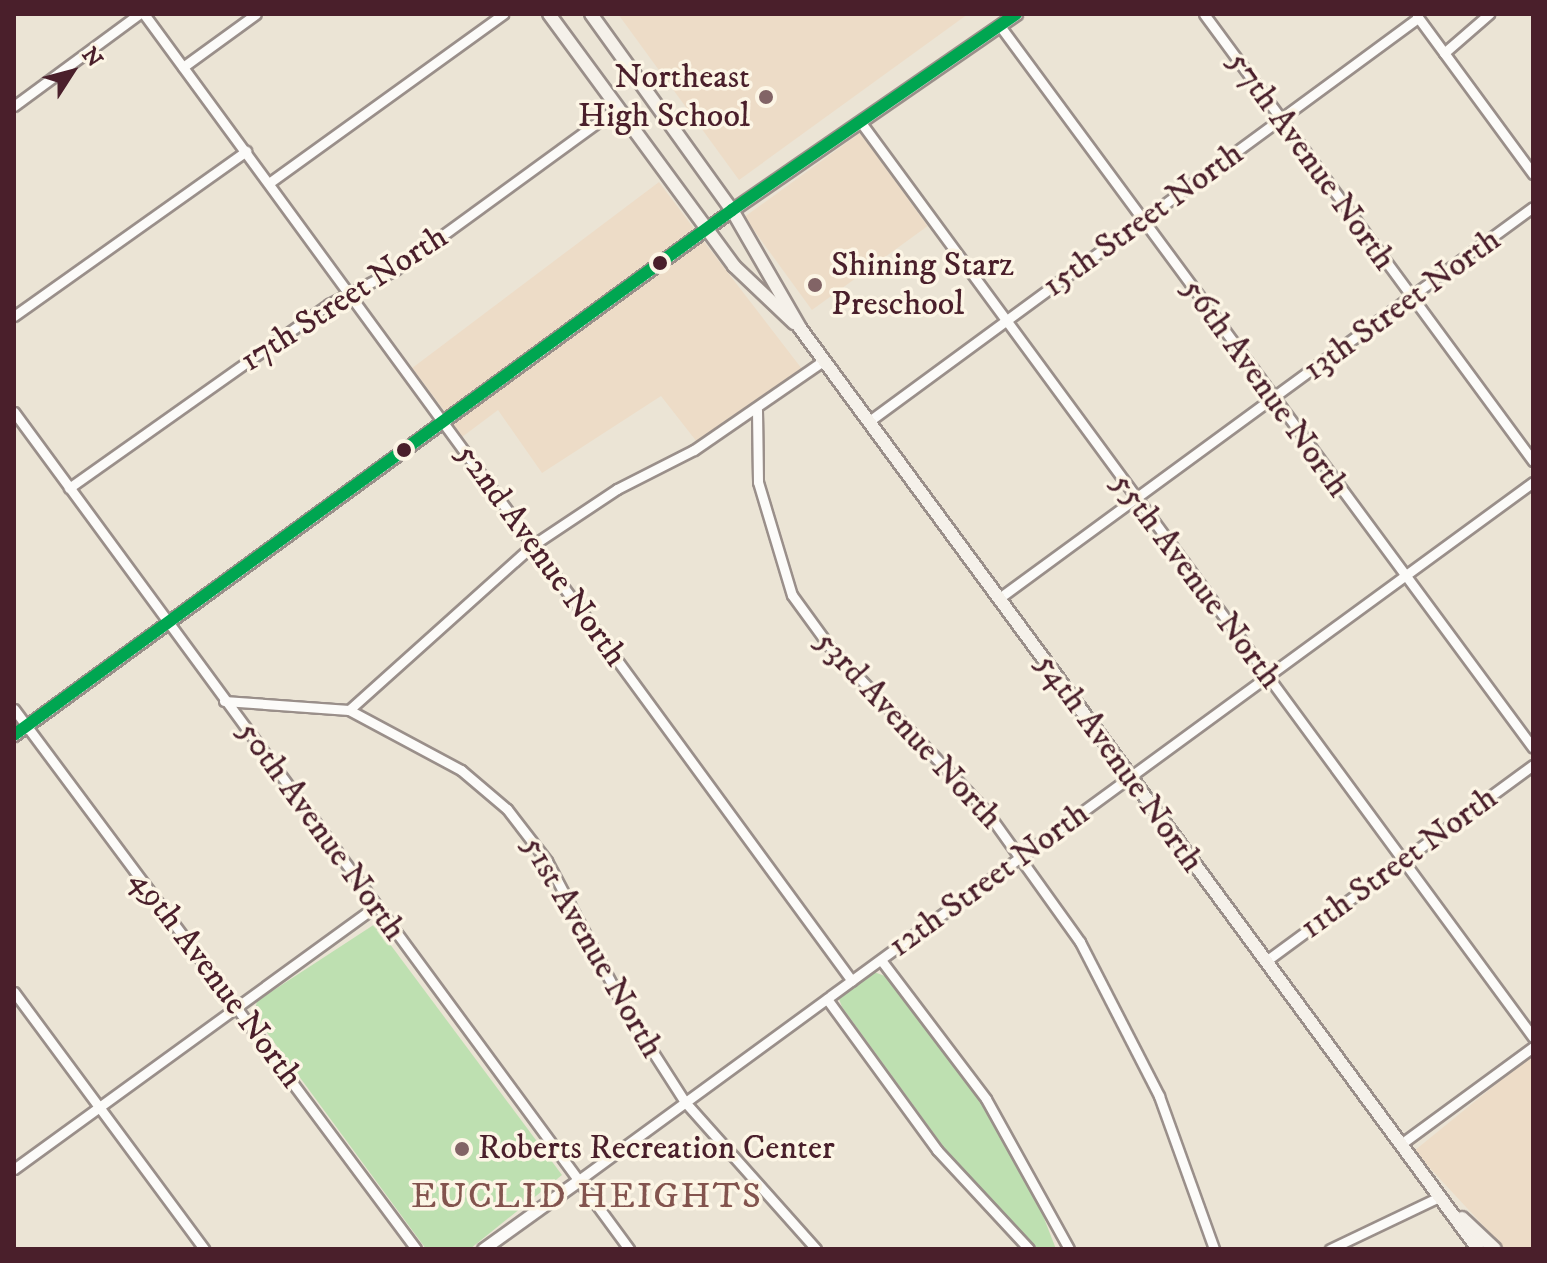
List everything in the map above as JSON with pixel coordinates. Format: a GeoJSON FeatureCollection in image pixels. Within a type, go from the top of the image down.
{"type":"FeatureCollection","features":[{"type":"Feature","properties":{"kind":"main road","name":"54th Avenue North"},"geometry":{"type":"LineString","coordinates":[[549,14],[734,266],[800,328]]}},
{"type":"Feature","properties":{"kind":"main road","name":"54th Avenue North"},"geometry":{"type":"LineString","coordinates":[[591,14],[732,210],[800,328],[823,361],[1478,1249]]}},
{"type":"Feature","properties":{"kind":"main road","name":"54th Avenue North"},"geometry":{"type":"LineString","coordinates":[[1439,1197],[1495,1249]]}},
{"type":"Feature","properties":{"kind":"street","name":"52nd Avenue North"},"geometry":{"type":"LineString","coordinates":[[141,14],[246,151],[852,981]]}},
{"type":"Feature","properties":{"kind":"street"},"geometry":{"type":"LineString","coordinates":[[14,106],[141,14]]}},
{"type":"Feature","properties":{"kind":"street"},"geometry":{"type":"LineString","coordinates":[[183,67],[256,14]]}},
{"type":"Feature","properties":{"kind":"street"},"geometry":{"type":"LineString","coordinates":[[269,183],[503,14]]}},
{"type":"Feature","properties":{"kind":"street"},"geometry":{"type":"LineString","coordinates":[[14,735],[732,210],[862,124],[1016,14]]}},
{"type":"Feature","properties":{"kind":"street","name":"57th Avenue North"},"geometry":{"type":"LineString","coordinates":[[1204,14],[1533,461]]}},
{"type":"Feature","properties":{"kind":"street"},"geometry":{"type":"LineString","coordinates":[[1444,53],[1489,14]]}},
{"type":"Feature","properties":{"kind":"street"},"geometry":{"type":"LineString","coordinates":[[1417,16],[1533,174]]}},
{"type":"Feature","properties":{"kind":"street","name":"15th Street North"},"geometry":{"type":"LineString","coordinates":[[868,422],[1417,16]]}},
{"type":"Feature","properties":{"kind":"street","name":"56th Avenue North"},"geometry":{"type":"LineString","coordinates":[[1000,26],[1404,578],[1533,748]]}},
{"type":"Feature","properties":{"kind":"street","name":"17th Street North"},"geometry":{"type":"LineString","coordinates":[[69,488],[350,293],[395,270],[617,108]]}},
{"type":"Feature","properties":{"kind":"street","name":"55th Avenue North"},"geometry":{"type":"LineString","coordinates":[[862,124],[1533,1037]]}},
{"type":"Feature","properties":{"kind":"street"},"geometry":{"type":"LineString","coordinates":[[14,316],[246,151]]}},
{"type":"Feature","properties":{"kind":"street","name":"13th Street North"},"geometry":{"type":"LineString","coordinates":[[998,599],[1533,207]]}},
{"type":"Feature","properties":{"kind":"street"},"geometry":{"type":"LineString","coordinates":[[349,710],[533,545],[757,410],[823,361]]}},
{"type":"Feature","properties":{"kind":"street","name":"53rd Avenue North"},"geometry":{"type":"LineString","coordinates":[[757,410],[760,494],[792,595],[829,646],[922,736],[1022,857],[1080,942],[1139,1053],[1214,1249]]}},
{"type":"Feature","properties":{"kind":"street","name":"50th Avenue North"},"geometry":{"type":"LineString","coordinates":[[14,412],[629,1249]]}},
{"type":"Feature","properties":{"kind":"street","name":"12th Street North"},"geometry":{"type":"LineString","coordinates":[[483,1249],[1533,482]]}},
{"type":"Feature","properties":{"kind":"street","name":"51st Avenue North"},"geometry":{"type":"LineString","coordinates":[[224,701],[349,710],[461,770],[527,832],[685,1102],[816,1249]]}},
{"type":"Feature","properties":{"kind":"street","name":"49th Avenue North"},"geometry":{"type":"LineString","coordinates":[[14,709],[416,1249]]}},
{"type":"Feature","properties":{"kind":"street","name":"11th Street North"},"geometry":{"type":"LineString","coordinates":[[1266,961],[1533,765]]}},
{"type":"Feature","properties":{"kind":"street"},"geometry":{"type":"LineString","coordinates":[[14,1169],[376,906]]}},
{"type":"Feature","properties":{"kind":"street"},"geometry":{"type":"LineString","coordinates":[[881,960],[986,1099],[1069,1249]]}},
{"type":"Feature","properties":{"kind":"street"},"geometry":{"type":"LineString","coordinates":[[14,992],[204,1249]]}},
{"type":"Feature","properties":{"kind":"street"},"geometry":{"type":"LineString","coordinates":[[827,999],[937,1150],[1029,1249]]}},
{"type":"Feature","properties":{"kind":"street"},"geometry":{"type":"LineString","coordinates":[[1401,1144],[1533,1047]]}},
{"type":"Feature","properties":{"kind":"street"},"geometry":{"type":"LineString","coordinates":[[1330,1249],[1439,1197]]}},
{"type":"Feature","properties":{"kind":"shaded area","name":"Northeast High School"},"geometry":{"type":"Polygon","coordinates":[[[618,14],[968,14],[739,180],[618,14]]]}},
{"type":"Feature","properties":{"kind":"shaded area"},"geometry":{"type":"Polygon","coordinates":[[[860,133],[928,226],[812,310],[744,217],[860,133]]]}},
{"type":"Feature","properties":{"kind":"shaded area"},"geometry":{"type":"Polygon","coordinates":[[[659,182],[695,230],[448,416],[412,368],[659,182]]]}},
{"type":"Feature","properties":{"kind":"shaded area"},"geometry":{"type":"Polygon","coordinates":[[[702,239],[802,369],[697,442],[661,396],[542,473],[498,410],[462,437],[452,422],[702,239]]]}},
{"type":"Feature","properties":{"kind":"shaded area"},"geometry":{"type":"Polygon","coordinates":[[[1533,1054],[1533,1249],[1505,1249],[1414,1151],[1533,1054]]]}},
{"type":"Feature","properties":{"kind":"green space"},"geometry":{"type":"Polygon","coordinates":[[[375,924],[562,1175],[470,1249],[426,1249],[254,1015],[257,1001],[375,924]]]}},
{"type":"Feature","properties":{"kind":"green space"},"geometry":{"type":"Polygon","coordinates":[[[874,972],[885,976],[964,1076],[1031,1185],[1056,1249],[1035,1247],[951,1157],[842,1007],[839,999],[874,972]]]}},
{"type":"Feature","properties":{"kind":"transit line"},"geometry":{"type":"LineString","coordinates":[[14,735],[732,210],[1016,14]]}},
{"type":"Feature","properties":{"kind":"place","name":"Northeast High School"},"geometry":{"type":"Point","coordinates":[766,97]}},
{"type":"Feature","properties":{"kind":"place","name":"Shining Starz Preschool"},"geometry":{"type":"Point","coordinates":[815,285]}},
{"type":"Feature","properties":{"kind":"place","name":"Roberts Recreation Center"},"geometry":{"type":"Point","coordinates":[462,1149]}},
{"type":"Feature","properties":{"kind":"district","name":"EUCLID HEIGHTS"},"geometry":{"type":"Point","coordinates":[587,1197]}}]}
